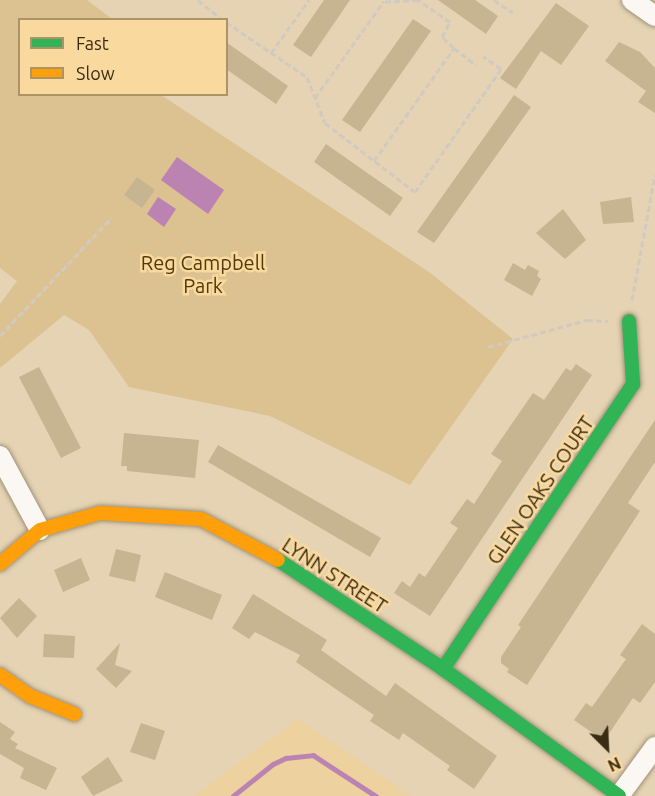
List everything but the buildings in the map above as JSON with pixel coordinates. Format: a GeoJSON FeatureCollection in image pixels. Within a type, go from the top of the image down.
{"type":"FeatureCollection","features":[{"type":"Feature","properties":{"kind":"street"},"geometry":{"type":"LineString","coordinates":[[632,0],[655,16]]}},
{"type":"Feature","properties":{"kind":"street","name":"GLEN OAKS COURT"},"geometry":{"type":"LineString","coordinates":[[443,669],[633,384],[629,321]]}},
{"type":"Feature","properties":{"kind":"street"},"geometry":{"type":"LineString","coordinates":[[0,456],[40,530]]}},
{"type":"Feature","properties":{"kind":"street","name":"LYNN STREET"},"geometry":{"type":"LineString","coordinates":[[0,564],[40,530],[100,513],[201,519],[288,566],[443,669],[619,796]]}},
{"type":"Feature","properties":{"kind":"street"},"geometry":{"type":"LineString","coordinates":[[0,675],[30,696],[74,714]]}},
{"type":"Feature","properties":{"kind":"street"},"geometry":{"type":"LineString","coordinates":[[619,796],[655,747]]}},
{"type":"Feature","properties":{"kind":"path"},"geometry":{"type":"LineString","coordinates":[[198,0],[220,18]]}},
{"type":"Feature","properties":{"kind":"path"},"geometry":{"type":"LineString","coordinates":[[271,53],[309,0]]}},
{"type":"Feature","properties":{"kind":"path"},"geometry":{"type":"LineString","coordinates":[[315,98],[385,1],[418,0],[450,22],[442,37],[476,65]]}},
{"type":"Feature","properties":{"kind":"path"},"geometry":{"type":"LineString","coordinates":[[494,0],[513,13]]}},
{"type":"Feature","properties":{"kind":"path"},"geometry":{"type":"LineString","coordinates":[[228,23],[307,77],[325,123],[415,192],[501,69],[483,56]]}},
{"type":"Feature","properties":{"kind":"path"},"geometry":{"type":"LineString","coordinates":[[374,160],[454,48]]}},
{"type":"Feature","properties":{"kind":"path"},"geometry":{"type":"LineString","coordinates":[[488,347],[587,320],[629,321],[655,175]]}},
{"type":"Feature","properties":{"kind":"path"},"geometry":{"type":"LineString","coordinates":[[0,336],[112,217]]}},
{"type":"Feature","properties":{"kind":"shaded area"},"geometry":{"type":"Polygon","coordinates":[[[177,157],[224,190],[208,214],[161,180],[177,157]]]}},
{"type":"Feature","properties":{"kind":"shaded area"},"geometry":{"type":"Polygon","coordinates":[[[158,197],[176,209],[164,227],[147,214],[158,197]]]}},
{"type":"Feature","properties":{"kind":"shaded area"},"geometry":{"type":"Polygon","coordinates":[[[298,719],[411,796],[194,796],[298,719]]]}},
{"type":"Feature","properties":{"kind":"green space","name":"Reg Campbell Park"},"geometry":{"type":"Polygon","coordinates":[[[0,0],[87,0],[111,18],[18,18],[18,96],[163,96],[429,272],[513,339],[410,485],[270,416],[129,387],[89,330],[64,315],[0,368],[0,304],[17,281],[0,268],[0,0]]]}},
{"type":"Feature","properties":{"kind":"waterway"},"geometry":{"type":"LineString","coordinates":[[233,796],[273,764],[286,758],[313,755],[376,796]]}},
{"type":"Feature","properties":{"kind":"traffic: fast"},"geometry":{"type":"LineString","coordinates":[[443,669],[633,384],[629,321]]}},
{"type":"Feature","properties":{"kind":"traffic: fast"},"geometry":{"type":"LineString","coordinates":[[278,560],[443,669],[619,796]]}},
{"type":"Feature","properties":{"kind":"traffic: slow"},"geometry":{"type":"LineString","coordinates":[[0,564],[40,530],[100,513],[201,519],[278,560]]}},
{"type":"Feature","properties":{"kind":"traffic: slow"},"geometry":{"type":"LineString","coordinates":[[0,675],[30,696],[74,714]]}}]}
